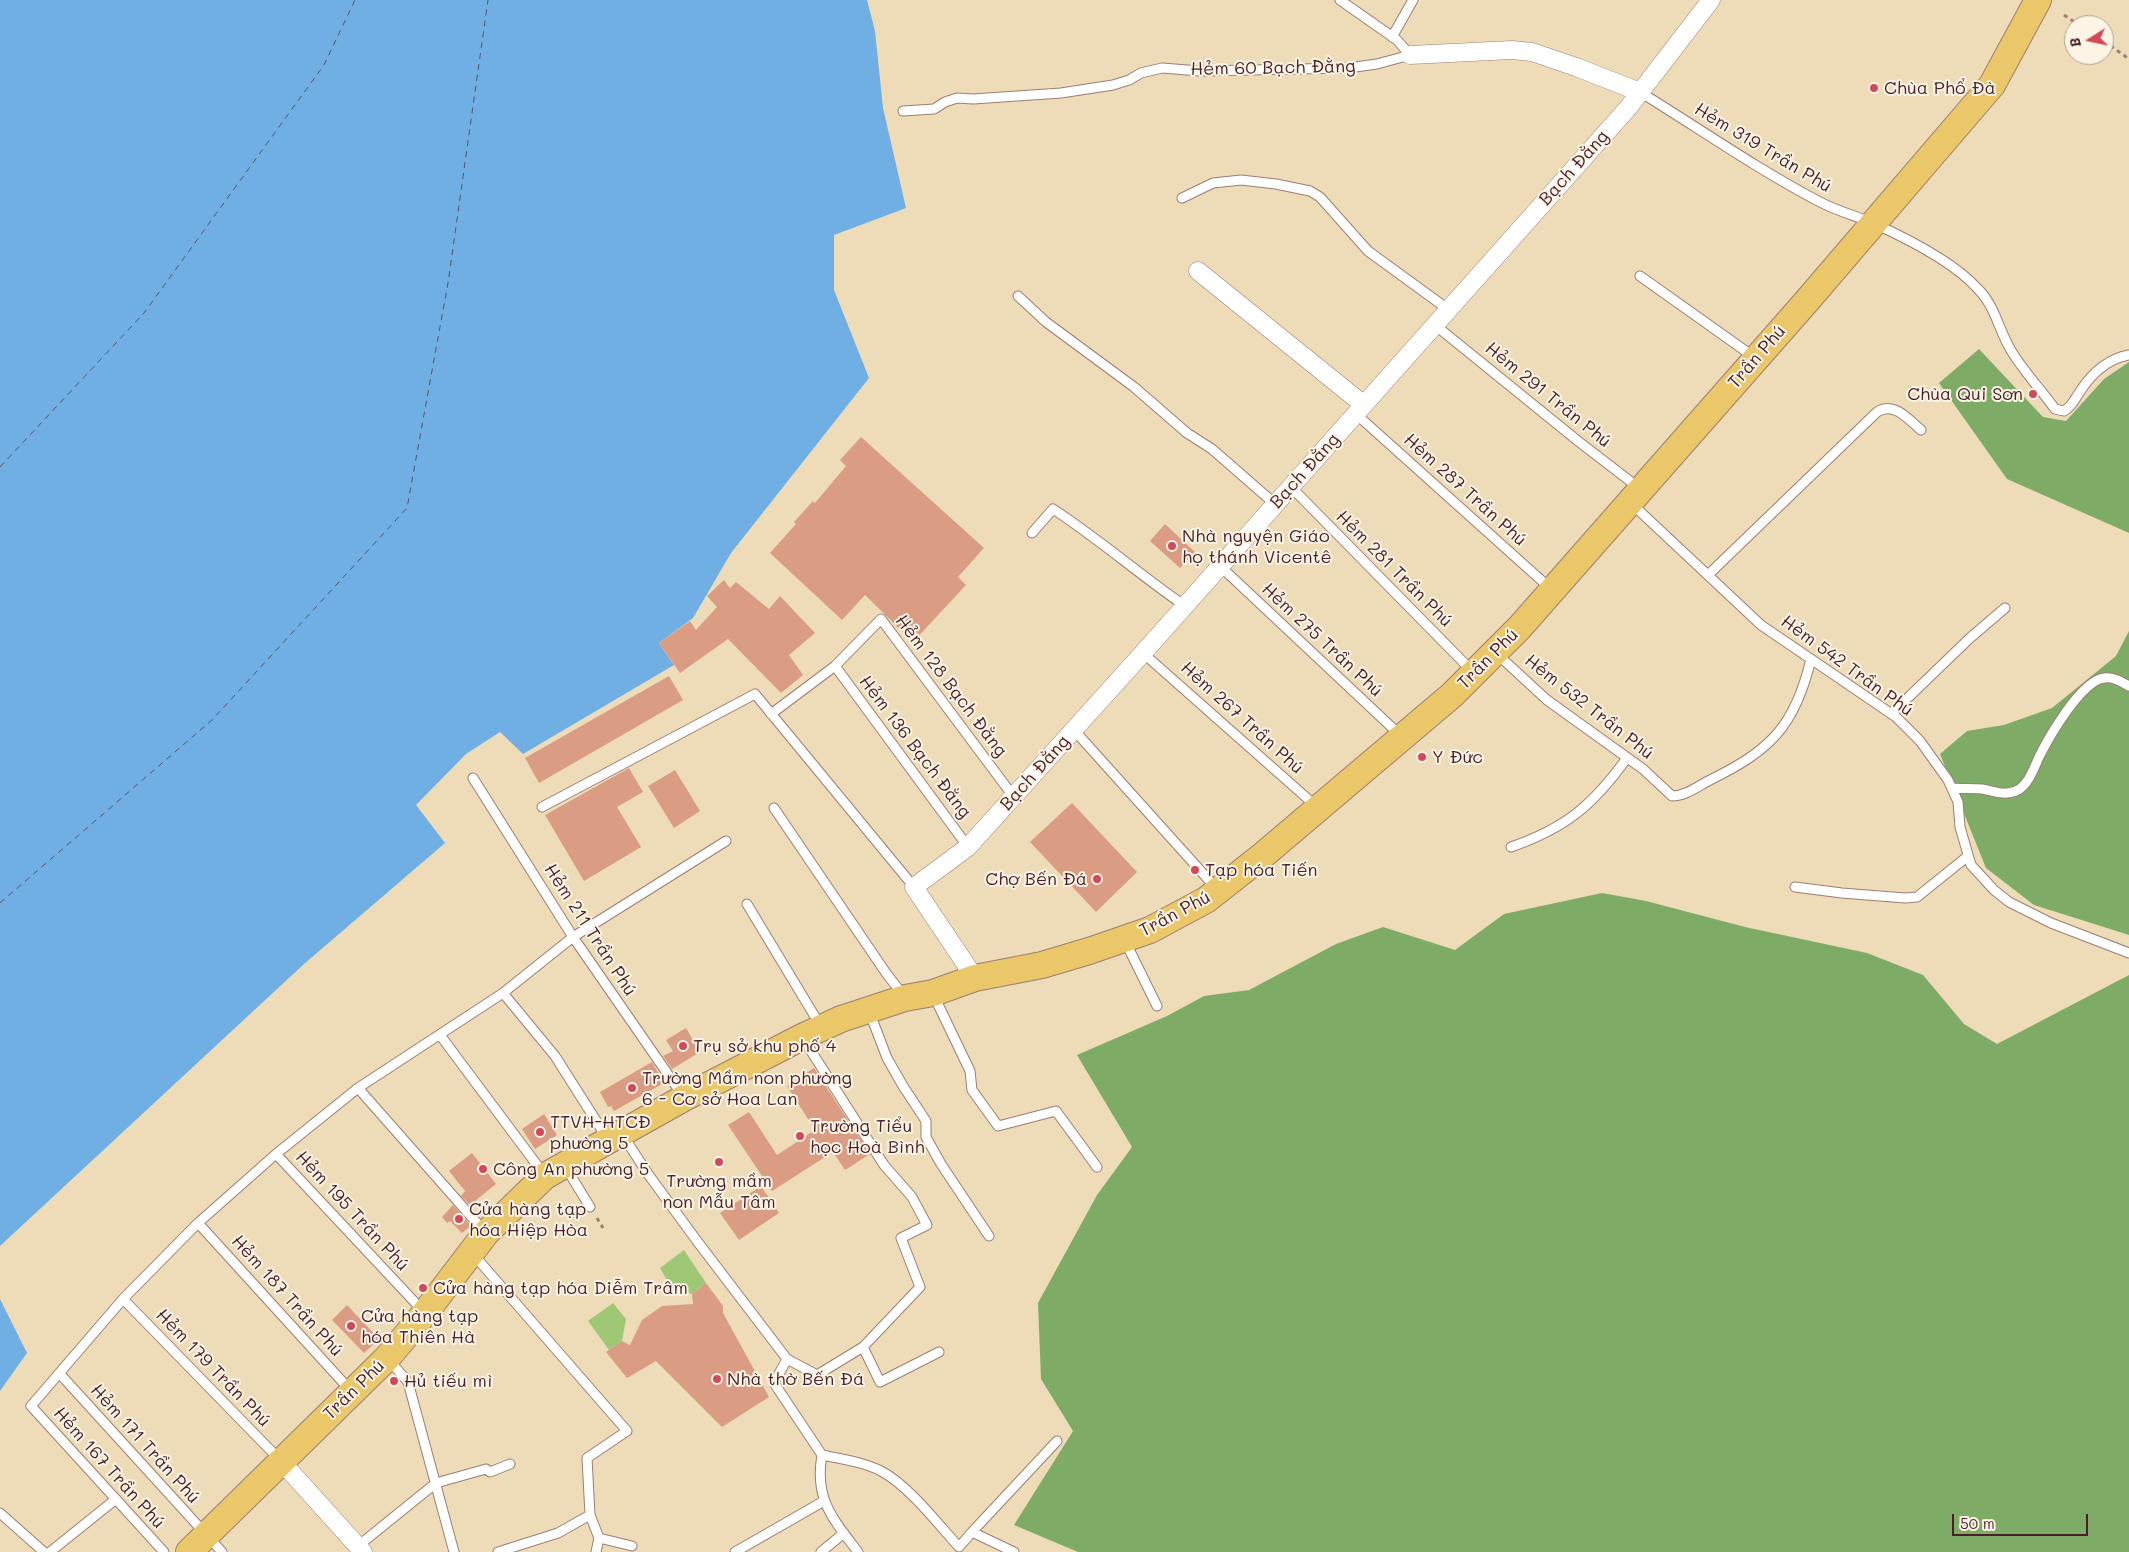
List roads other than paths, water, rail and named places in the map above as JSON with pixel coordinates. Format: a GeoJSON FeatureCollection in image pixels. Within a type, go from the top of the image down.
{"type":"FeatureCollection","features":[{"type":"Feature","properties":{"kind":"main road","name":"Trần Phú"},"geometry":{"type":"LineString","coordinates":[[206,1546],[280,1460],[387,1358],[425,1313],[478,1242],[554,1170],[684,1098],[812,1032],[868,1009],[905,998],[933,993],[976,978],[1042,965],[1150,930],[1206,900],[1319,808],[1452,695],[1553,590],[1992,85],[2038,0]]}},
{"type":"Feature","properties":{"kind":"street","name":"Bạch Đằng"},"geometry":{"type":"LineString","coordinates":[[914,887],[968,847],[1074,730],[1628,108],[1711,0]]}},
{"type":"Feature","properties":{"kind":"street","name":"Hẻm 60 Bạch Đằng"},"geometry":{"type":"LineString","coordinates":[[1410,55],[1512,50],[1532,52],[1640,92]]}},
{"type":"Feature","properties":{"kind":"street"},"geometry":{"type":"LineString","coordinates":[[1198,271],[1360,409]]}},
{"type":"Feature","properties":{"kind":"street"},"geometry":{"type":"LineString","coordinates":[[914,887],[976,978]]}},
{"type":"Feature","properties":{"kind":"street"},"geometry":{"type":"LineString","coordinates":[[280,1460],[360,1549]]}},
{"type":"Feature","properties":{"kind":"lane"},"geometry":{"type":"LineString","coordinates":[[1340,0],[1392,37],[1410,55]]}},
{"type":"Feature","properties":{"kind":"lane"},"geometry":{"type":"LineString","coordinates":[[1392,37],[1413,0]]}},
{"type":"Feature","properties":{"kind":"lane","name":"Hẻm 60 Bạch Đằng"},"geometry":{"type":"LineString","coordinates":[[904,111],[934,109],[956,98],[973,99],[1113,85],[1129,80],[1140,73],[1162,68],[1200,71],[1348,68],[1377,64],[1410,55]]}},
{"type":"Feature","properties":{"kind":"lane","name":"Hẻm 319 Trần Phú"},"geometry":{"type":"LineString","coordinates":[[1640,92],[1705,132],[1744,160],[1783,182],[1823,204],[1873,224],[1948,264],[1978,287],[1995,314],[2008,346],[2055,409],[2064,411],[2070,408],[2095,372],[2106,363],[2118,357],[2129,355]]}},
{"type":"Feature","properties":{"kind":"lane"},"geometry":{"type":"LineString","coordinates":[[1182,198],[1213,183],[1241,180],[1276,184],[1310,191],[1320,197],[1368,251],[1449,310]]}},
{"type":"Feature","properties":{"kind":"lane"},"geometry":{"type":"LineString","coordinates":[[1640,276],[1756,358]]}},
{"type":"Feature","properties":{"kind":"lane"},"geometry":{"type":"LineString","coordinates":[[1018,296],[1046,322],[1134,387],[1187,433],[1212,449],[1275,504]]}},
{"type":"Feature","properties":{"kind":"lane","name":"Hẻm 291 Trần Phú"},"geometry":{"type":"LineString","coordinates":[[1435,325],[1578,441],[1636,496]]}},
{"type":"Feature","properties":{"kind":"lane"},"geometry":{"type":"LineString","coordinates":[[1709,574],[1877,412],[1883,408],[1898,410],[1921,430]]}},
{"type":"Feature","properties":{"kind":"lane","name":"Hẻm 287 Trần Phú"},"geometry":{"type":"LineString","coordinates":[[1360,409],[1553,590]]}},
{"type":"Feature","properties":{"kind":"lane","name":"Hẻm 281 Trần Phú"},"geometry":{"type":"LineString","coordinates":[[1291,487],[1474,673]]}},
{"type":"Feature","properties":{"kind":"lane","name":"Hẻm 542 Trần Phú"},"geometry":{"type":"LineString","coordinates":[[1636,496],[1709,574],[1761,625],[1891,714],[1920,742],[1952,788],[1958,802],[1960,827],[1968,856],[1971,865],[1981,877],[2009,902],[2051,923],[2129,953]]}},
{"type":"Feature","properties":{"kind":"lane"},"geometry":{"type":"LineString","coordinates":[[1032,533],[1053,509],[1088,532],[1136,572],[1184,606]]}},
{"type":"Feature","properties":{"kind":"lane","name":"Hẻm 275 Trần Phú"},"geometry":{"type":"LineString","coordinates":[[1220,566],[1402,737]]}},
{"type":"Feature","properties":{"kind":"lane"},"geometry":{"type":"LineString","coordinates":[[1891,714],[1970,638],[2005,608]]}},
{"type":"Feature","properties":{"kind":"lane","name":"Hẻm 128 Bạch Đằng"},"geometry":{"type":"LineString","coordinates":[[835,666],[880,619],[1013,796]]}},
{"type":"Feature","properties":{"kind":"lane","name":"Hẻm 532 Trần Phú"},"geometry":{"type":"LineString","coordinates":[[1495,652],[1547,700],[1643,769],[1672,796],[1680,796],[1744,760],[1777,736],[1792,714],[1804,688],[1811,659]]}},
{"type":"Feature","properties":{"kind":"lane","name":"Hẻm 267 Trần Phú"},"geometry":{"type":"LineString","coordinates":[[1143,653],[1319,808]]}},
{"type":"Feature","properties":{"kind":"lane"},"geometry":{"type":"LineString","coordinates":[[771,714],[835,666]]}},
{"type":"Feature","properties":{"kind":"lane","name":"Hẻm 136 Bạch Đằng"},"geometry":{"type":"LineString","coordinates":[[835,666],[968,847]]}},
{"type":"Feature","properties":{"kind":"lane"},"geometry":{"type":"LineString","coordinates":[[1952,788],[1982,789],[1994,793],[2017,790],[2026,784],[2045,746],[2060,722],[2089,686],[2102,678],[2114,678],[2129,686]]}},
{"type":"Feature","properties":{"kind":"lane"},"geometry":{"type":"LineString","coordinates":[[542,807],[755,694],[914,887]]}},
{"type":"Feature","properties":{"kind":"lane"},"geometry":{"type":"LineString","coordinates":[[1074,730],[1218,890]]}},
{"type":"Feature","properties":{"kind":"lane"},"geometry":{"type":"LineString","coordinates":[[1512,847],[1557,828],[1579,814],[1603,791],[1627,758]]}},
{"type":"Feature","properties":{"kind":"lane","name":"Hẻm 211 Trần Phú"},"geometry":{"type":"LineString","coordinates":[[473,778],[572,937],[684,1098]]}},
{"type":"Feature","properties":{"kind":"lane"},"geometry":{"type":"LineString","coordinates":[[774,808],[905,998]]}},
{"type":"Feature","properties":{"kind":"lane"},"geometry":{"type":"LineString","coordinates":[[60,1374],[123,1299],[198,1222],[276,1154],[358,1088],[503,993],[572,937],[726,841]]}},
{"type":"Feature","properties":{"kind":"lane"},"geometry":{"type":"LineString","coordinates":[[1795,887],[1842,893],[1905,898],[1917,897],[1968,856]]}},
{"type":"Feature","properties":{"kind":"lane"},"geometry":{"type":"LineString","coordinates":[[503,993],[556,1056],[615,1137],[648,1174],[697,1242],[787,1359],[817,1375],[863,1347],[920,1287],[901,1238],[927,1225],[912,1196],[884,1165],[812,1032],[748,904]]}},
{"type":"Feature","properties":{"kind":"lane"},"geometry":{"type":"LineString","coordinates":[[1124,939],[1157,1006]]}},
{"type":"Feature","properties":{"kind":"lane"},"geometry":{"type":"LineString","coordinates":[[933,993],[970,1071],[972,1090],[998,1126],[1056,1111],[1097,1167]]}},
{"type":"Feature","properties":{"kind":"lane"},"geometry":{"type":"LineString","coordinates":[[868,1009],[887,1058],[926,1121],[926,1137],[941,1164],[989,1236]]}},
{"type":"Feature","properties":{"kind":"lane"},"geometry":{"type":"LineString","coordinates":[[440,1036],[554,1170],[590,1207]]}},
{"type":"Feature","properties":{"kind":"lane"},"geometry":{"type":"LineString","coordinates":[[358,1088],[627,1431],[587,1458],[590,1515],[599,1538],[595,1552]]}},
{"type":"Feature","properties":{"kind":"lane","name":"Hẻm 195 Trần Phú"},"geometry":{"type":"LineString","coordinates":[[276,1154],[425,1313]]}},
{"type":"Feature","properties":{"kind":"lane","name":"Hẻm 187 Trần Phú"},"geometry":{"type":"LineString","coordinates":[[198,1222],[352,1392]]}},
{"type":"Feature","properties":{"kind":"lane","name":"Hẻm 179 Trần Phú"},"geometry":{"type":"LineString","coordinates":[[123,1299],[280,1460]]}},
{"type":"Feature","properties":{"kind":"lane"},"geometry":{"type":"LineString","coordinates":[[863,1347],[880,1382],[940,1352]]}},
{"type":"Feature","properties":{"kind":"lane"},"geometry":{"type":"LineString","coordinates":[[387,1358],[408,1382],[454,1552]]}},
{"type":"Feature","properties":{"kind":"lane"},"geometry":{"type":"LineString","coordinates":[[787,1359],[774,1384],[822,1455],[819,1481],[824,1500],[858,1552]]}},
{"type":"Feature","properties":{"kind":"lane","name":"Hẻm 167 Trần Phú"},"geometry":{"type":"LineString","coordinates":[[60,1374],[31,1406],[164,1552]]}},
{"type":"Feature","properties":{"kind":"lane","name":"Hẻm 171 Trần Phú"},"geometry":{"type":"LineString","coordinates":[[60,1374],[206,1546]]}},
{"type":"Feature","properties":{"kind":"lane"},"geometry":{"type":"LineString","coordinates":[[822,1455],[871,1466],[896,1481],[961,1549],[972,1532],[1057,1441]]}},
{"type":"Feature","properties":{"kind":"lane"},"geometry":{"type":"LineString","coordinates":[[360,1549],[436,1483],[486,1469],[490,1472],[510,1464]]}},
{"type":"Feature","properties":{"kind":"lane"},"geometry":{"type":"LineString","coordinates":[[50,1552],[116,1499]]}},
{"type":"Feature","properties":{"kind":"lane"},"geometry":{"type":"LineString","coordinates":[[735,1552],[824,1500]]}},
{"type":"Feature","properties":{"kind":"lane"},"geometry":{"type":"LineString","coordinates":[[0,1512],[44,1552]]}},
{"type":"Feature","properties":{"kind":"lane"},"geometry":{"type":"LineString","coordinates":[[498,1552],[558,1533],[590,1515]]}},
{"type":"Feature","properties":{"kind":"lane"},"geometry":{"type":"LineString","coordinates":[[972,1532],[1014,1552]]}},
{"type":"Feature","properties":{"kind":"lane"},"geometry":{"type":"LineString","coordinates":[[821,1552],[844,1533]]}},
{"type":"Feature","properties":{"kind":"lane"},"geometry":{"type":"LineString","coordinates":[[599,1538],[632,1546]]}},
{"type":"Feature","properties":{"kind":"water"},"geometry":{"type":"Polygon","coordinates":[[[0,0],[867,0],[875,31],[883,108],[906,208],[834,235],[834,290],[869,378],[731,553],[693,618],[659,643],[674,665],[523,754],[500,732],[466,754],[416,805],[445,843],[304,964],[0,1246],[0,0]]]}},
{"type":"Feature","properties":{"kind":"water"},"geometry":{"type":"Polygon","coordinates":[[[0,1299],[27,1353],[0,1391],[0,1299]]]}},
{"type":"Feature","properties":{"kind":"place","name":"Chùa Phổ Đà"},"geometry":{"type":"Point","coordinates":[1874,88]}},
{"type":"Feature","properties":{"kind":"place","name":"Chùa Qui Sơn"},"geometry":{"type":"Point","coordinates":[2033,394]}},
{"type":"Feature","properties":{"kind":"place","name":"Nhà nguyện Giáo họ thánh Vicentê"},"geometry":{"type":"Point","coordinates":[1172,546]}},
{"type":"Feature","properties":{"kind":"place","name":"Y Đức"},"geometry":{"type":"Point","coordinates":[1422,757]}},
{"type":"Feature","properties":{"kind":"place","name":"Tạp hóa Tiến"},"geometry":{"type":"Point","coordinates":[1195,870]}},
{"type":"Feature","properties":{"kind":"place","name":"Chợ Bến Đá"},"geometry":{"type":"Point","coordinates":[1097,879]}},
{"type":"Feature","properties":{"kind":"place","name":"Trụ sở khu phố 4"},"geometry":{"type":"Point","coordinates":[683,1046]}},
{"type":"Feature","properties":{"kind":"place","name":"Trường Mầm non phường 6 - Cơ sở Hoa Lan"},"geometry":{"type":"Point","coordinates":[632,1088]}},
{"type":"Feature","properties":{"kind":"place","name":"TTVH-HTCĐ phường 5"},"geometry":{"type":"Point","coordinates":[540,1132]}},
{"type":"Feature","properties":{"kind":"place","name":"Trường Tiểu học Hoà Bình"},"geometry":{"type":"Point","coordinates":[800,1136]}},
{"type":"Feature","properties":{"kind":"place","name":"Trường mầm non Mẫu Tâm"},"geometry":{"type":"Point","coordinates":[719,1162]}},
{"type":"Feature","properties":{"kind":"place","name":"Công An phường 5"},"geometry":{"type":"Point","coordinates":[483,1169]}},
{"type":"Feature","properties":{"kind":"place","name":"Cửa hàng tạp hóa Hiệp Hòa"},"geometry":{"type":"Point","coordinates":[459,1219]}},
{"type":"Feature","properties":{"kind":"place","name":"Cửa hàng tạp hóa Diễm Trâm"},"geometry":{"type":"Point","coordinates":[423,1288]}},
{"type":"Feature","properties":{"kind":"place","name":"Cửa hàng tạp hóa Thiên Hà"},"geometry":{"type":"Point","coordinates":[351,1326]}},
{"type":"Feature","properties":{"kind":"place","name":"Nhà thờ Bến Đá"},"geometry":{"type":"Point","coordinates":[717,1379]}},
{"type":"Feature","properties":{"kind":"place","name":"Hủ tiếu mì"},"geometry":{"type":"Point","coordinates":[394,1381]}}]}
